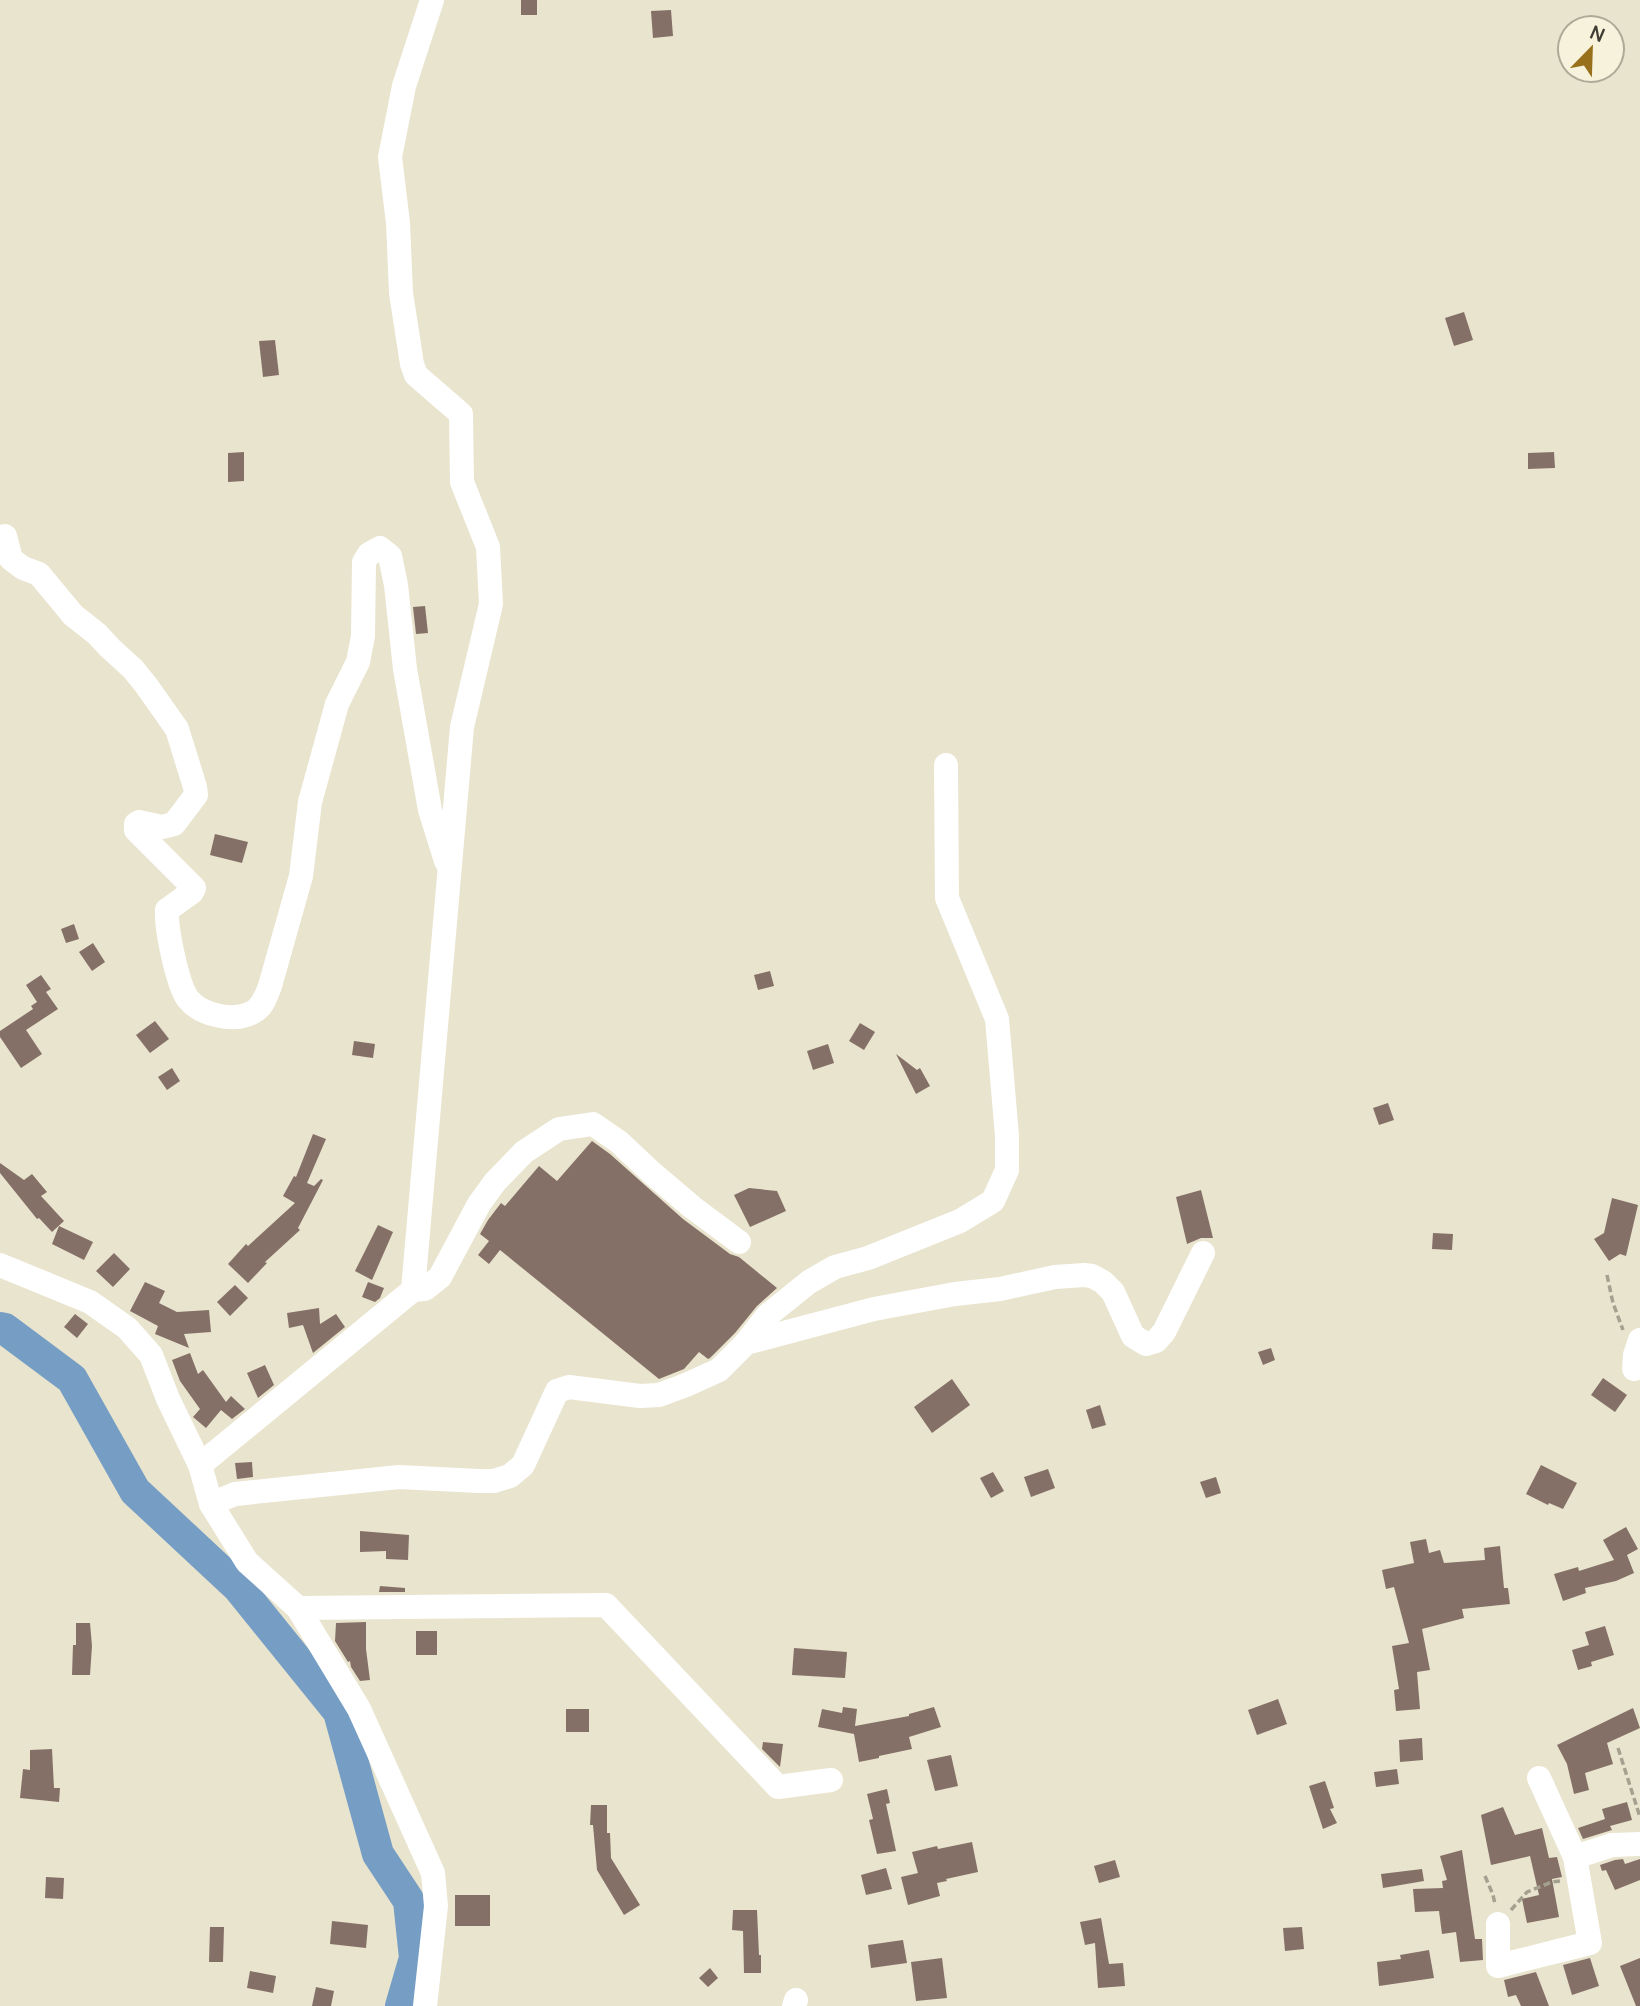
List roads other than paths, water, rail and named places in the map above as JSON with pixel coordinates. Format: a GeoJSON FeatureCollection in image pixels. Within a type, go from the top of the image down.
{"type":"FeatureCollection","features":[{"type":"Feature","properties":{"kind":"street"},"geometry":{"type":"LineString","coordinates":[[413,1290],[462,727],[491,604],[488,547],[462,482],[461,414],[416,376],[401,293],[398,223],[390,157],[404,86],[432,0]]}},
{"type":"Feature","properties":{"kind":"street"},"geometry":{"type":"LineString","coordinates":[[5,536],[11,559],[23,568],[38,573],[73,615],[97,634],[132,669],[177,729],[196,795],[174,824],[162,827],[139,822],[136,824],[136,830],[194,888],[167,910],[166,920],[172,952],[188,999],[203,1010],[224,1018],[253,1013],[263,1003],[301,876],[310,802],[337,704],[358,662],[363,636],[364,562],[369,554],[380,548],[390,556],[405,669],[430,810],[450,875]]}},
{"type":"Feature","properties":{"kind":"street"},"geometry":{"type":"LineString","coordinates":[[211,1504],[235,1494],[399,1477],[494,1481],[510,1476],[523,1465],[557,1391],[569,1387],[640,1396],[659,1395],[719,1370],[746,1343],[768,1315],[809,1282],[835,1267],[868,1258],[960,1221],[993,1201],[1007,1170],[1007,1136],[997,1018],[947,898],[946,765]]}},
{"type":"Feature","properties":{"kind":"street"},"geometry":{"type":"LineString","coordinates":[[200,1465],[413,1290],[425,1289],[440,1277],[479,1204],[495,1182],[524,1152],[559,1129],[593,1124],[619,1142],[672,1190],[739,1242]]}},
{"type":"Feature","properties":{"kind":"street"},"geometry":{"type":"LineString","coordinates":[[746,1343],[874,1309],[955,1294],[1000,1289],[1055,1277],[1084,1275],[1103,1282],[1112,1292],[1133,1336],[1146,1344],[1156,1341],[1164,1332],[1203,1253]]}},
{"type":"Feature","properties":{"kind":"street"},"geometry":{"type":"LineString","coordinates":[[0,1265],[90,1302],[127,1328],[151,1354],[168,1399],[200,1465],[211,1504],[247,1562],[298,1608],[359,1709],[433,1873],[436,1906],[425,2006]]}},
{"type":"Feature","properties":{"kind":"street"},"geometry":{"type":"LineString","coordinates":[[298,1608],[606,1605],[778,1787],[831,1780]]}},
{"type":"Feature","properties":{"kind":"street"},"geometry":{"type":"LineString","coordinates":[[1498,1924],[1498,1966],[1590,1943],[1577,1868],[1539,1778]]}},
{"type":"Feature","properties":{"kind":"street"},"geometry":{"type":"LineString","coordinates":[[1577,1868],[1612,1845],[1640,1843]]}},
{"type":"Feature","properties":{"kind":"waterway"},"geometry":{"type":"LineString","coordinates":[[0,1328],[72,1379],[135,1491],[238,1587],[339,1712],[378,1854],[409,1901],[415,1958],[401,2006]]}}]}
